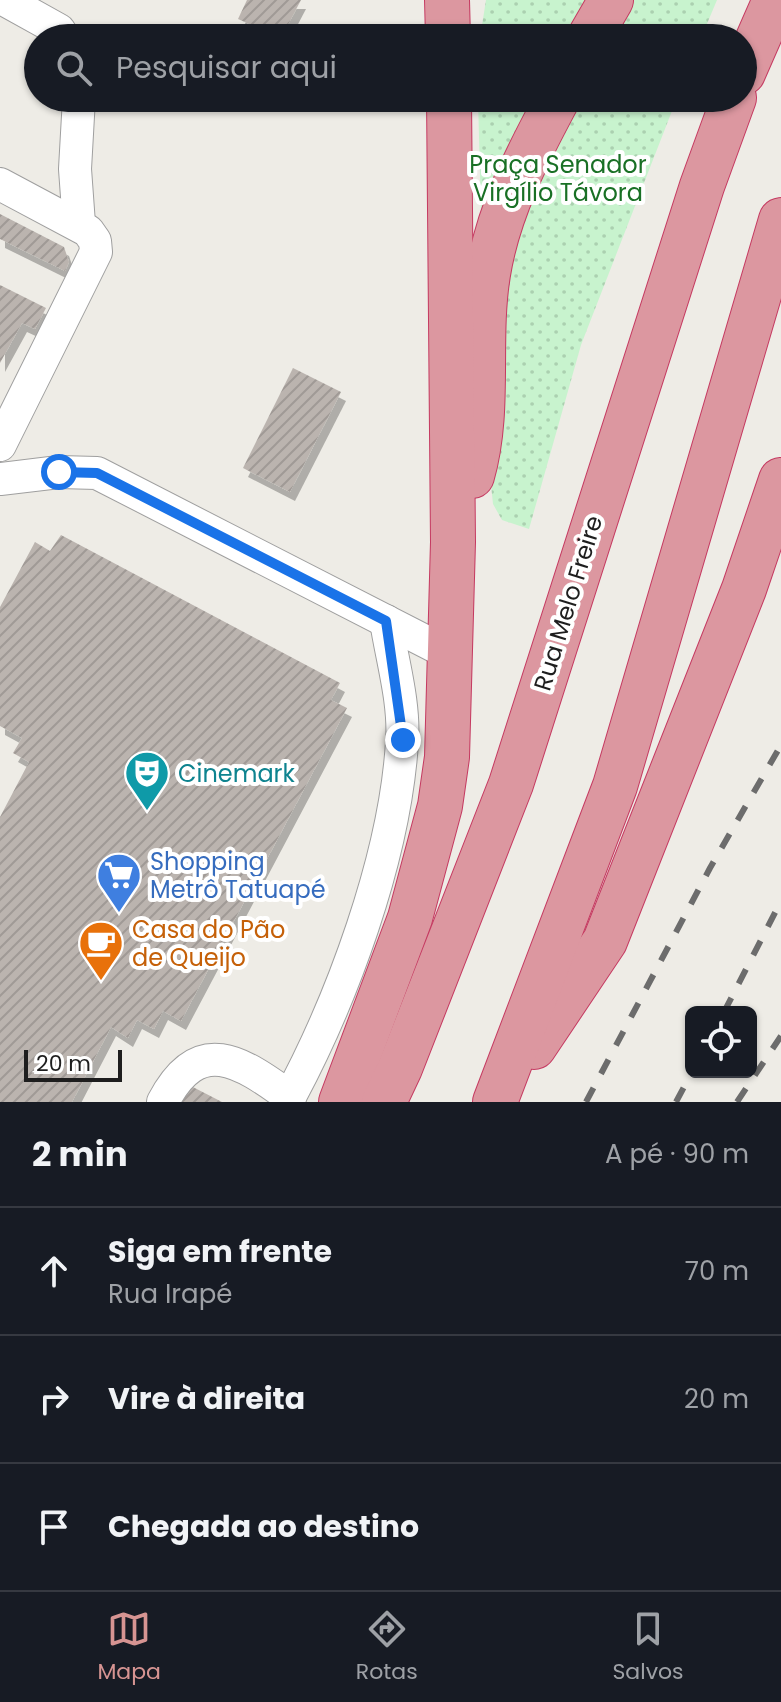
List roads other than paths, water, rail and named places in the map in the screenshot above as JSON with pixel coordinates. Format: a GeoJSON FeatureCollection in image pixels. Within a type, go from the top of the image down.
{"type":"FeatureCollection","features":[{"type":"Feature","properties":{"kind":"highway"},"geometry":{"type":"LineString","coordinates":[[447,0],[448,24]]}},
{"type":"Feature","properties":{"kind":"highway"},"geometry":{"type":"LineString","coordinates":[[597,24],[611,0]]}},
{"type":"Feature","properties":{"kind":"highway"},"geometry":{"type":"LineString","coordinates":[[757,40],[775,0]]}},
{"type":"Feature","properties":{"kind":"highway"},"geometry":{"type":"LineString","coordinates":[[341,1102],[410,918],[440,806],[447,757],[453,542],[449,112]]}},
{"type":"Feature","properties":{"kind":"highway"},"geometry":{"type":"LineString","coordinates":[[453,542],[482,441],[487,276],[501,220],[525,161],[551,112]]}},
{"type":"Feature","properties":{"kind":"highway","name":"Rua Melo Freire"},"geometry":{"type":"LineString","coordinates":[[384,1102],[511,784],[697,201],[729,112]]}},
{"type":"Feature","properties":{"kind":"highway"},"geometry":{"type":"LineString","coordinates":[[496,1102],[615,786],[781,220]]}},
{"type":"Feature","properties":{"kind":"highway"},"geometry":{"type":"LineString","coordinates":[[496,1102],[605,941],[744,589],[781,480]]}},
{"type":"Feature","properties":{"kind":"highway"},"geometry":{"type":"LineString","coordinates":[[744,589],[781,540]]}},
{"type":"Feature","properties":{"kind":"street"},"geometry":{"type":"LineString","coordinates":[[5,0],[48,24]]}},
{"type":"Feature","properties":{"kind":"street"},"geometry":{"type":"LineString","coordinates":[[78,112],[75,169],[79,224]]}},
{"type":"Feature","properties":{"kind":"street"},"geometry":{"type":"LineString","coordinates":[[0,184],[79,224],[95,241],[93,261],[0,445]]}},
{"type":"Feature","properties":{"kind":"street"},"geometry":{"type":"LineString","coordinates":[[0,479],[59,472],[97,473],[386,621],[449,665],[403,740],[374,889],[341,989],[289,1100],[252,1070],[214,1058],[190,1064],[174,1081],[163,1102]]}},
{"type":"Feature","properties":{"kind":"street"},"geometry":{"type":"LineString","coordinates":[[386,621],[403,740]]}},
{"type":"Feature","properties":{"kind":"street"},"geometry":{"type":"LineString","coordinates":[[341,989],[410,918]]}},
{"type":"Feature","properties":{"kind":"railway"},"geometry":{"type":"LineString","coordinates":[[586,1102],[710,868],[781,745]]}},
{"type":"Feature","properties":{"kind":"railway"},"geometry":{"type":"LineString","coordinates":[[727,1006],[781,901]]}},
{"type":"Feature","properties":{"kind":"railway"},"geometry":{"type":"LineString","coordinates":[[737,1102],[781,1036]]}},
{"type":"Feature","properties":{"kind":"railway"},"geometry":{"type":"LineString","coordinates":[[676,1102],[689,1078]]}},
{"type":"Feature","properties":{"kind":"place","name":"Cinemark"},"geometry":{"type":"Point","coordinates":[147,812]}},
{"type":"Feature","properties":{"kind":"place","name":"Shopping Metrô Tatuapé"},"geometry":{"type":"Point","coordinates":[119,914]}},
{"type":"Feature","properties":{"kind":"place","name":"Casa do Pão de Queijo"},"geometry":{"type":"Point","coordinates":[101,982]}},
{"type":"Feature","properties":{"kind":"park label","name":"Praça Senador Virgílio Távora"},"geometry":{"type":"Point","coordinates":[558,178]}}]}
